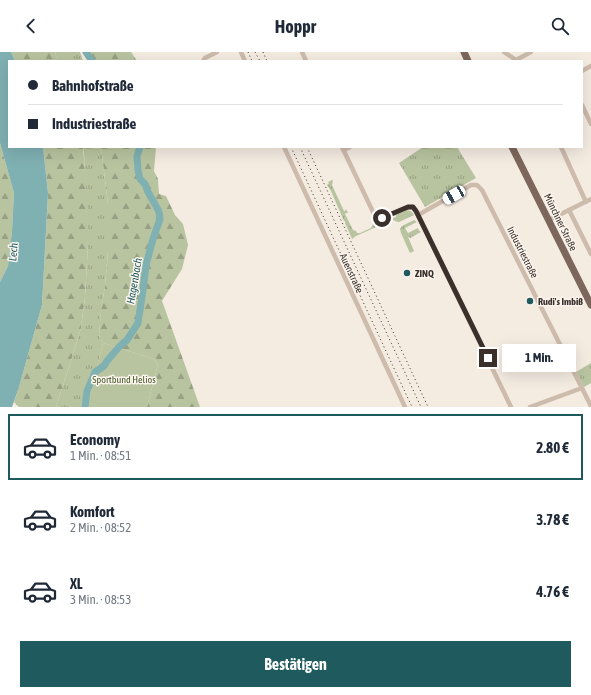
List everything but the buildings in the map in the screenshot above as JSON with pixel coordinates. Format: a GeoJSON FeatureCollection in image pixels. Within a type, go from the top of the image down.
{"type":"FeatureCollection","features":[{"type":"Feature","properties":{"kind":"main road","name":"Münchner Straße"},"geometry":{"type":"LineString","coordinates":[[513,148],[591,306]]}},
{"type":"Feature","properties":{"kind":"street"},"geometry":{"type":"LineString","coordinates":[[204,60],[217,52]]}},
{"type":"Feature","properties":{"kind":"street"},"geometry":{"type":"LineString","coordinates":[[504,52],[515,60]]}},
{"type":"Feature","properties":{"kind":"street"},"geometry":{"type":"LineString","coordinates":[[518,60],[531,52]]}},
{"type":"Feature","properties":{"kind":"street"},"geometry":{"type":"LineString","coordinates":[[583,107],[591,124]]}},
{"type":"Feature","properties":{"kind":"street","name":"Auenstraße"},"geometry":{"type":"LineString","coordinates":[[284,148],[405,407]]}},
{"type":"Feature","properties":{"kind":"street"},"geometry":{"type":"LineString","coordinates":[[561,148],[586,202]]}},
{"type":"Feature","properties":{"kind":"street"},"geometry":{"type":"LineString","coordinates":[[343,149],[377,218],[382,218],[408,207],[415,209],[419,215],[511,407]]}},
{"type":"Feature","properties":{"kind":"street","name":"Industriestraße"},"geometry":{"type":"LineString","coordinates":[[419,215],[471,185],[480,187],[591,406]]}},
{"type":"Feature","properties":{"kind":"street"},"geometry":{"type":"LineString","coordinates":[[549,220],[591,199]]}},
{"type":"Feature","properties":{"kind":"street"},"geometry":{"type":"LineString","coordinates":[[569,210],[591,254]]}},
{"type":"Feature","properties":{"kind":"street"},"geometry":{"type":"LineString","coordinates":[[530,407],[582,388]]}},
{"type":"Feature","properties":{"kind":"green space"},"geometry":{"type":"Polygon","coordinates":[[[11,52],[55,52],[58,60],[15,60],[11,52]]]}},
{"type":"Feature","properties":{"kind":"green space"},"geometry":{"type":"Polygon","coordinates":[[[55,52],[80,52],[83,60],[58,60],[55,52]]]}},
{"type":"Feature","properties":{"kind":"green space"},"geometry":{"type":"Polygon","coordinates":[[[87,52],[131,52],[136,60],[92,60],[87,52]]]}},
{"type":"Feature","properties":{"kind":"green space"},"geometry":{"type":"Polygon","coordinates":[[[0,143],[14,193],[8,266],[0,282],[0,143]]]}},
{"type":"Feature","properties":{"kind":"green space"},"geometry":{"type":"Polygon","coordinates":[[[43,148],[83,148],[88,209],[88,244],[85,297],[81,328],[56,407],[19,407],[14,402],[42,305],[48,193],[43,148]]]}},
{"type":"Feature","properties":{"kind":"green space"},"geometry":{"type":"Polygon","coordinates":[[[83,148],[101,148],[108,204],[108,251],[99,335],[103,343],[87,407],[56,407],[81,328],[85,297],[88,244],[83,148]]]}},
{"type":"Feature","properties":{"kind":"green space"},"geometry":{"type":"Polygon","coordinates":[[[101,148],[156,148],[154,171],[158,179],[159,194],[166,196],[175,215],[183,224],[188,245],[182,269],[162,301],[200,407],[147,407],[158,364],[154,359],[103,343],[99,335],[108,251],[108,204],[101,148]]]}},
{"type":"Feature","properties":{"kind":"green space"},"geometry":{"type":"Polygon","coordinates":[[[422,148],[458,148],[476,178],[425,207],[399,163],[422,148]]]}},
{"type":"Feature","properties":{"kind":"green space"},"geometry":{"type":"Polygon","coordinates":[[[332,180],[332,185],[344,211],[346,209],[348,213],[345,214],[353,230],[357,233],[371,228],[374,222],[372,218],[379,221],[390,217],[391,219],[408,210],[414,215],[399,222],[392,220],[352,239],[345,221],[327,185],[329,183],[328,182],[332,180]]]}},
{"type":"Feature","properties":{"kind":"green space"},"geometry":{"type":"Polygon","coordinates":[[[414,220],[417,222],[405,228],[408,233],[418,228],[421,232],[410,238],[408,237],[414,251],[410,253],[400,229],[402,226],[414,220]]]}},
{"type":"Feature","properties":{"kind":"green space","name":"Sportbund Helios"},"geometry":{"type":"Polygon","coordinates":[[[103,343],[154,359],[158,364],[147,407],[87,407],[103,343]]]}},
{"type":"Feature","properties":{"kind":"green space"},"geometry":{"type":"Polygon","coordinates":[[[591,363],[591,383],[584,387],[576,372],[591,363]]]}},
{"type":"Feature","properties":{"kind":"water","name":"Lech"},"geometry":{"type":"Polygon","coordinates":[[[0,52],[11,52],[15,60],[8,60],[8,148],[43,148],[48,193],[42,305],[12,407],[0,407],[0,282],[8,266],[14,193],[0,143],[0,52]]]}},
{"type":"Feature","properties":{"kind":"waterway","name":"Hagenbach"},"geometry":{"type":"LineString","coordinates":[[86,52],[91,60]]}},
{"type":"Feature","properties":{"kind":"waterway","name":"Hagenbach"},"geometry":{"type":"LineString","coordinates":[[85,407],[87,391],[95,372],[104,366],[119,347],[127,340],[138,323],[146,265],[160,219],[159,212],[145,184],[140,179],[137,156],[140,148]]}},
{"type":"Feature","properties":{"kind":"railway"},"geometry":{"type":"LineString","coordinates":[[248,52],[252,60]]}},
{"type":"Feature","properties":{"kind":"railway"},"geometry":{"type":"LineString","coordinates":[[255,52],[259,60]]}},
{"type":"Feature","properties":{"kind":"railway"},"geometry":{"type":"LineString","coordinates":[[263,52],[267,60]]}},
{"type":"Feature","properties":{"kind":"railway"},"geometry":{"type":"LineString","coordinates":[[291,148],[412,407]]}},
{"type":"Feature","properties":{"kind":"railway"},"geometry":{"type":"LineString","coordinates":[[300,148],[421,407]]}},
{"type":"Feature","properties":{"kind":"railway"},"geometry":{"type":"LineString","coordinates":[[307,148],[428,407]]}},
{"type":"Feature","properties":{"kind":"place","name":"ZINQ"},"geometry":{"type":"Point","coordinates":[407,273]}},
{"type":"Feature","properties":{"kind":"place","name":"Rudi's Imbiß"},"geometry":{"type":"Point","coordinates":[530,301]}},
{"type":"Feature","properties":{"kind":"route"},"geometry":{"type":"LineString","coordinates":[[382,218],[408,207],[413,207],[415,209],[488,358]]}}]}
